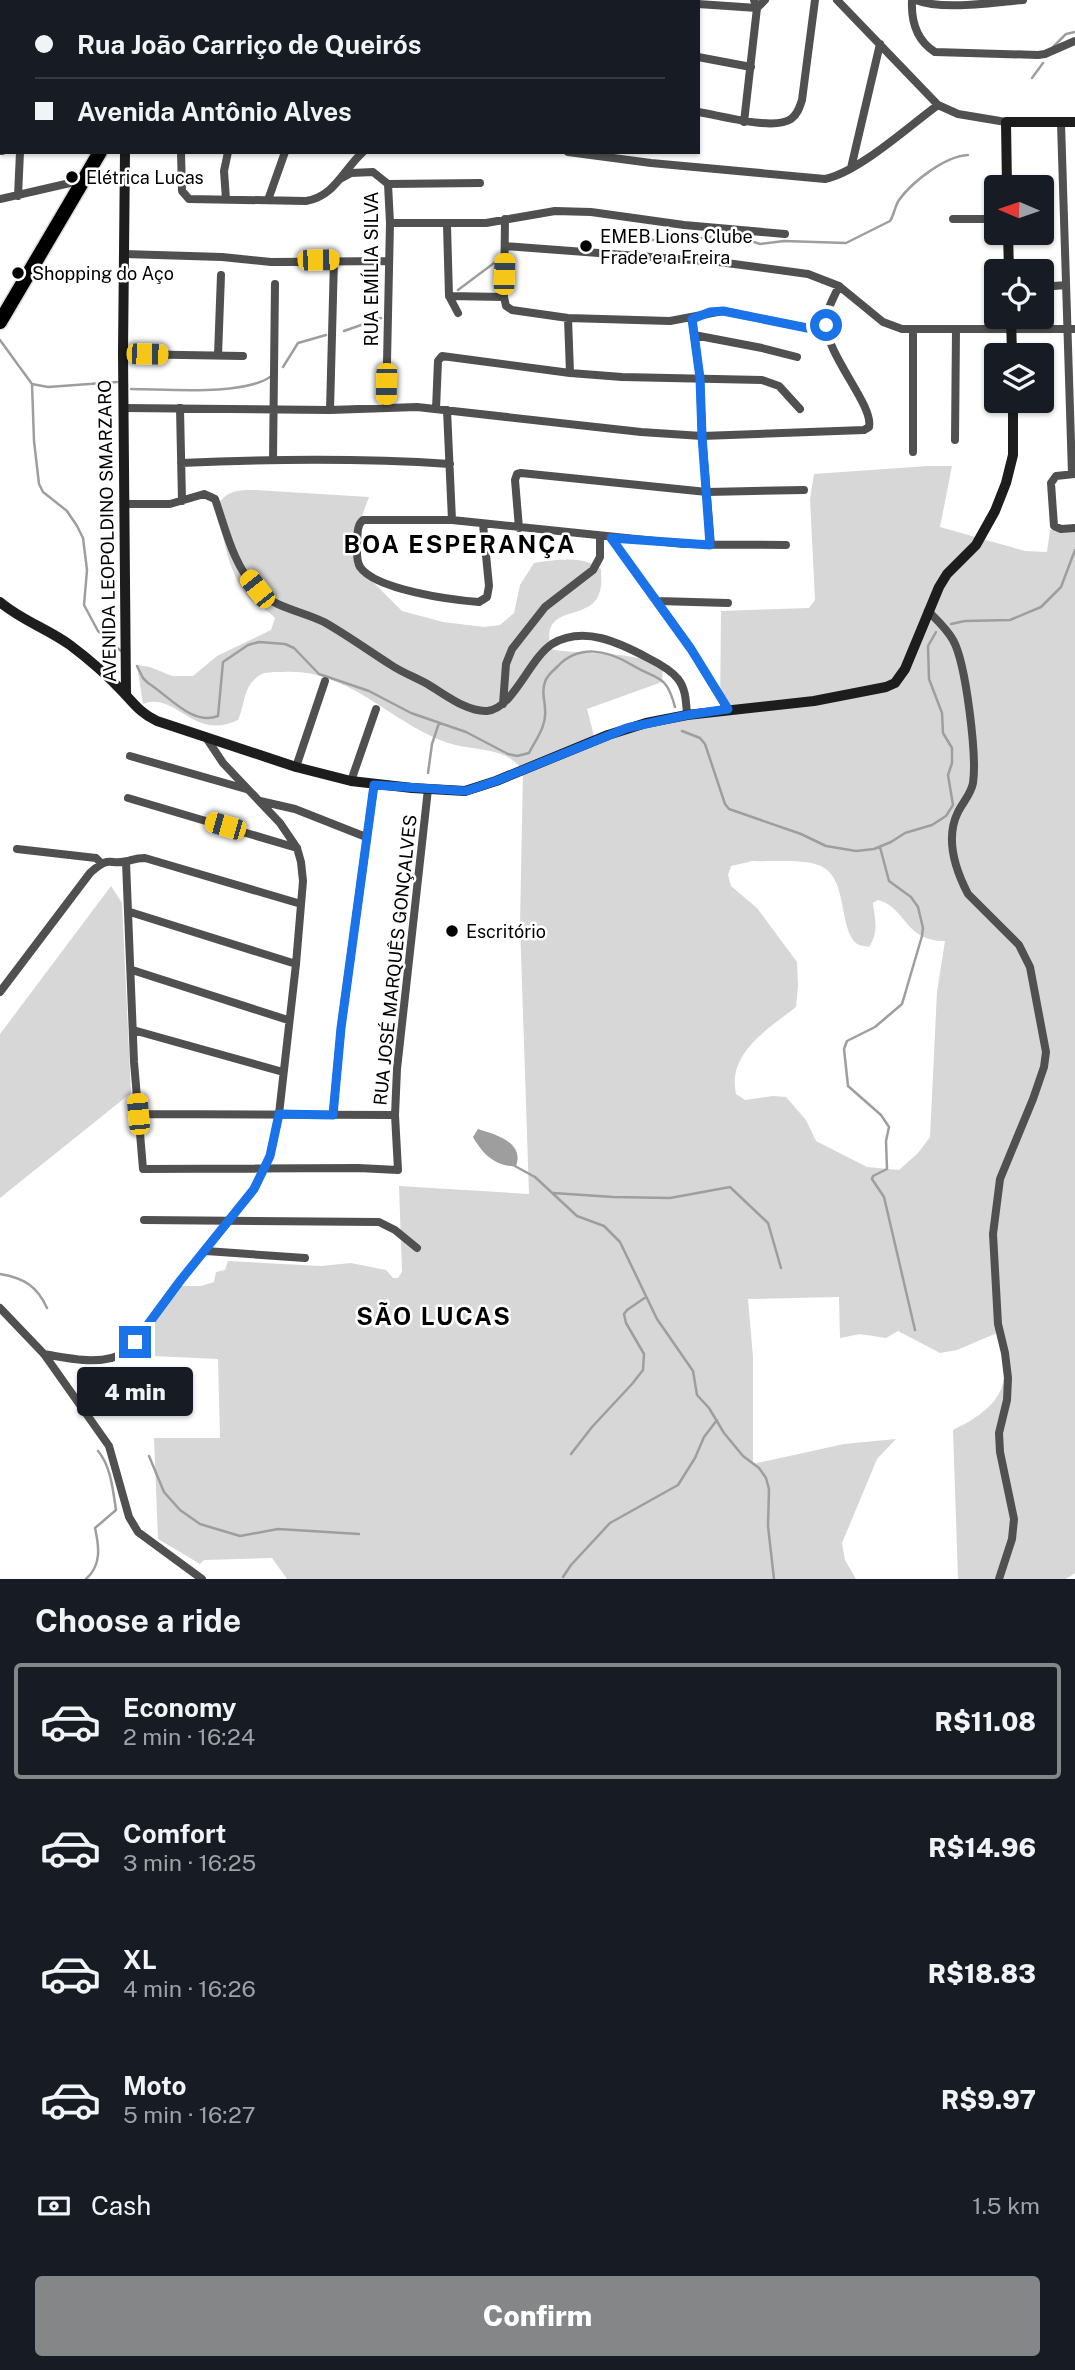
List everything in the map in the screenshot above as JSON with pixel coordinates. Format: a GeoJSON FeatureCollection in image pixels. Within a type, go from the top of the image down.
{"type":"FeatureCollection","features":[{"type":"Feature","properties":{"kind":"highway"},"geometry":{"type":"LineString","coordinates":[[0,322],[99,154]]}},
{"type":"Feature","properties":{"kind":"street"},"geometry":{"type":"LineString","coordinates":[[700,4],[756,4],[765,0]]}},
{"type":"Feature","properties":{"kind":"street"},"geometry":{"type":"LineString","coordinates":[[700,112],[744,122],[790,120],[797,113],[802,100],[815,0]]}},
{"type":"Feature","properties":{"kind":"street"},"geometry":{"type":"LineString","coordinates":[[837,0],[938,105],[958,114],[1006,121],[1075,122]]}},
{"type":"Feature","properties":{"kind":"street"},"geometry":{"type":"LineString","coordinates":[[1023,0],[955,4],[914,0],[912,23],[930,49],[943,53],[1038,55],[1075,41]]}},
{"type":"Feature","properties":{"kind":"street"},"geometry":{"type":"LineString","coordinates":[[744,122],[756,4]]}},
{"type":"Feature","properties":{"kind":"street"},"geometry":{"type":"LineString","coordinates":[[851,168],[880,44]]}},
{"type":"Feature","properties":{"kind":"street"},"geometry":{"type":"LineString","coordinates":[[700,57],[751,67]]}},
{"type":"Feature","properties":{"kind":"street"},"geometry":{"type":"LineString","coordinates":[[583,154],[811,179],[836,177],[938,105]]}},
{"type":"Feature","properties":{"kind":"street"},"geometry":{"type":"LineString","coordinates":[[1006,121],[1007,175]]}},
{"type":"Feature","properties":{"kind":"street"},"geometry":{"type":"LineString","coordinates":[[1061,122],[1066,285],[1071,329],[1073,474],[1056,475],[1051,483],[1054,522],[1057,528],[1075,528]]}},
{"type":"Feature","properties":{"kind":"street"},"geometry":{"type":"LineString","coordinates":[[19,196],[20,154]]}},
{"type":"Feature","properties":{"kind":"street","name":"AVENIDA LEOPOLDINO SMARZARO"},"geometry":{"type":"LineString","coordinates":[[125,154],[123,408],[126,695],[145,716],[207,739],[351,781],[466,791],[627,728],[728,709],[814,701],[875,690],[895,683],[905,669],[929,611]]}},
{"type":"Feature","properties":{"kind":"street"},"geometry":{"type":"LineString","coordinates":[[181,154],[182,191],[189,198],[306,201],[319,199],[330,192],[361,154]]}},
{"type":"Feature","properties":{"kind":"street"},"geometry":{"type":"LineString","coordinates":[[226,200],[224,171],[228,154]]}},
{"type":"Feature","properties":{"kind":"street"},"geometry":{"type":"LineString","coordinates":[[268,200],[284,154]]}},
{"type":"Feature","properties":{"kind":"street","name":"RUA EMÍLIA SILVA"},"geometry":{"type":"LineString","coordinates":[[340,179],[351,173],[373,172],[388,184],[390,223],[386,408]]}},
{"type":"Feature","properties":{"kind":"street"},"geometry":{"type":"LineString","coordinates":[[0,199],[83,180]]}},
{"type":"Feature","properties":{"kind":"street"},"geometry":{"type":"LineString","coordinates":[[388,184],[480,183]]}},
{"type":"Feature","properties":{"kind":"street"},"geometry":{"type":"LineString","coordinates":[[390,223],[486,223],[555,211],[591,212],[684,225],[785,234]]}},
{"type":"Feature","properties":{"kind":"street"},"geometry":{"type":"LineString","coordinates":[[505,219],[504,297],[508,308],[516,311],[568,318],[670,321],[692,319],[710,312],[723,311],[827,332]]}},
{"type":"Feature","properties":{"kind":"street"},"geometry":{"type":"LineString","coordinates":[[953,219],[984,219]]}},
{"type":"Feature","properties":{"kind":"street"},"geometry":{"type":"LineString","coordinates":[[447,225],[449,296],[458,313]]}},
{"type":"Feature","properties":{"kind":"street"},"geometry":{"type":"LineString","coordinates":[[505,246],[719,262],[800,273],[839,286],[883,322],[893,327],[912,330],[1071,329]]}},
{"type":"Feature","properties":{"kind":"street"},"geometry":{"type":"LineString","coordinates":[[124,254],[222,257],[271,262],[389,261]]}},
{"type":"Feature","properties":{"kind":"street"},"geometry":{"type":"LineString","coordinates":[[330,410],[334,260]]}},
{"type":"Feature","properties":{"kind":"street"},"geometry":{"type":"LineString","coordinates":[[218,355],[222,275]]}},
{"type":"Feature","properties":{"kind":"street"},"geometry":{"type":"LineString","coordinates":[[273,458],[275,284]]}},
{"type":"Feature","properties":{"kind":"street"},"geometry":{"type":"LineString","coordinates":[[1054,286],[1066,285]]}},
{"type":"Feature","properties":{"kind":"street"},"geometry":{"type":"LineString","coordinates":[[123,408],[436,409],[641,432],[702,436],[864,430],[869,427],[868,412],[849,381],[827,332],[826,316],[839,286]]}},
{"type":"Feature","properties":{"kind":"street"},"geometry":{"type":"LineString","coordinates":[[449,296],[504,297]]}},
{"type":"Feature","properties":{"kind":"street"},"geometry":{"type":"LineString","coordinates":[[568,318],[570,373]]}},
{"type":"Feature","properties":{"kind":"street"},"geometry":{"type":"LineString","coordinates":[[692,319],[700,378],[710,545]]}},
{"type":"Feature","properties":{"kind":"street"},"geometry":{"type":"LineString","coordinates":[[955,440],[956,329]]}},
{"type":"Feature","properties":{"kind":"street"},"geometry":{"type":"LineString","coordinates":[[912,330],[913,452]]}},
{"type":"Feature","properties":{"kind":"street"},"geometry":{"type":"LineString","coordinates":[[1012,330],[1012,343]]}},
{"type":"Feature","properties":{"kind":"street"},"geometry":{"type":"LineString","coordinates":[[694,335],[797,357]]}},
{"type":"Feature","properties":{"kind":"street"},"geometry":{"type":"LineString","coordinates":[[123,354],[243,356]]}},
{"type":"Feature","properties":{"kind":"street"},"geometry":{"type":"LineString","coordinates":[[436,409],[438,361],[442,356],[622,377],[762,380],[779,386],[800,409]]}},
{"type":"Feature","properties":{"kind":"street"},"geometry":{"type":"LineString","coordinates":[[180,408],[182,501]]}},
{"type":"Feature","properties":{"kind":"street"},"geometry":{"type":"LineString","coordinates":[[447,410],[452,520]]}},
{"type":"Feature","properties":{"kind":"street"},"geometry":{"type":"LineString","coordinates":[[999,1579],[1012,1539],[1014,1519],[1000,1452],[999,1433],[1007,1400],[1008,1378],[998,1324],[993,1234],[1000,1179],[1033,1099],[1046,1052],[1030,967],[1019,945],[968,894],[951,844],[950,833],[954,821],[972,786],[973,750],[957,650],[948,632],[929,611],[947,574],[975,545],[996,511],[1013,455],[1013,413]]}},
{"type":"Feature","properties":{"kind":"street"},"geometry":{"type":"LineString","coordinates":[[181,463],[273,458],[340,458],[450,464]]}},
{"type":"Feature","properties":{"kind":"street"},"geometry":{"type":"LineString","coordinates":[[519,528],[515,480],[520,473],[706,492],[804,490]]}},
{"type":"Feature","properties":{"kind":"street"},"geometry":{"type":"LineString","coordinates":[[126,504],[170,504],[204,494],[215,499],[233,553],[257,589],[273,602],[321,621],[395,667],[470,708],[485,711],[503,704],[533,662],[553,644],[563,639],[594,636],[616,641],[659,663],[674,675],[683,686],[687,715]]}},
{"type":"Feature","properties":{"kind":"street"},"geometry":{"type":"LineString","coordinates":[[483,524],[489,586],[487,597],[479,603],[426,596],[388,584],[368,574],[359,564],[358,527],[361,522],[452,520],[611,538],[710,545],[786,545]]}},
{"type":"Feature","properties":{"kind":"street"},"geometry":{"type":"LineString","coordinates":[[503,704],[506,664],[512,649],[545,607],[581,580],[597,564],[600,537]]}},
{"type":"Feature","properties":{"kind":"street"},"geometry":{"type":"LineString","coordinates":[[611,538],[658,601],[728,709]]}},
{"type":"Feature","properties":{"kind":"street"},"geometry":{"type":"LineString","coordinates":[[658,601],[728,603]]}},
{"type":"Feature","properties":{"kind":"street"},"geometry":{"type":"LineString","coordinates":[[0,602],[12,612],[68,643],[126,695]]}},
{"type":"Feature","properties":{"kind":"street"},"geometry":{"type":"LineString","coordinates":[[296,767],[325,681]]}},
{"type":"Feature","properties":{"kind":"street"},"geometry":{"type":"LineString","coordinates":[[351,781],[376,709]]}},
{"type":"Feature","properties":{"kind":"street"},"geometry":{"type":"LineString","coordinates":[[44,1354],[101,1360],[122,1355],[129,1350],[254,1189],[274,1142],[296,964],[303,881],[297,848],[280,823],[223,763],[207,739]]}},
{"type":"Feature","properties":{"kind":"street"},"geometry":{"type":"LineString","coordinates":[[130,756],[246,789]]}},
{"type":"Feature","properties":{"kind":"street"},"geometry":{"type":"LineString","coordinates":[[333,1115],[341,1028],[374,785]]}},
{"type":"Feature","properties":{"kind":"street","name":"RUA JOSÉ MARQUÊS GONÇALVES"},"geometry":{"type":"LineString","coordinates":[[265,1168],[398,1170],[395,1115],[397,1069],[428,789]]}},
{"type":"Feature","properties":{"kind":"street"},"geometry":{"type":"LineString","coordinates":[[128,798],[297,848]]}},
{"type":"Feature","properties":{"kind":"street"},"geometry":{"type":"LineString","coordinates":[[257,801],[295,809],[366,837]]}},
{"type":"Feature","properties":{"kind":"street"},"geometry":{"type":"LineString","coordinates":[[17,849],[96,858],[101,863]]}},
{"type":"Feature","properties":{"kind":"street"},"geometry":{"type":"LineString","coordinates":[[0,992],[90,873],[101,863],[111,860],[126,862],[134,858],[145,859],[301,904]]}},
{"type":"Feature","properties":{"kind":"street"},"geometry":{"type":"LineString","coordinates":[[126,862],[133,1030],[143,1169],[265,1168]]}},
{"type":"Feature","properties":{"kind":"street"},"geometry":{"type":"LineString","coordinates":[[130,912],[296,964]]}},
{"type":"Feature","properties":{"kind":"street"},"geometry":{"type":"LineString","coordinates":[[132,970],[288,1020]]}},
{"type":"Feature","properties":{"kind":"street"},"geometry":{"type":"LineString","coordinates":[[133,1030],[283,1072]]}},
{"type":"Feature","properties":{"kind":"street"},"geometry":{"type":"LineString","coordinates":[[138,1114],[395,1115]]}},
{"type":"Feature","properties":{"kind":"street"},"geometry":{"type":"LineString","coordinates":[[144,1220],[379,1222],[395,1230],[417,1248]]}},
{"type":"Feature","properties":{"kind":"street"},"geometry":{"type":"LineString","coordinates":[[206,1251],[306,1258]]}},
{"type":"Feature","properties":{"kind":"street"},"geometry":{"type":"LineString","coordinates":[[0,1308],[44,1354],[109,1446],[129,1517],[138,1532],[202,1579]]}},
{"type":"Feature","properties":{"kind":"shaded area"},"geometry":{"type":"Polygon","coordinates":[[[952,466],[940,527],[1025,551],[1047,552],[1050,530],[1075,529],[1075,1573],[1066,1579],[958,1579],[953,1430],[988,1408],[1000,1391],[1004,1371],[997,1333],[957,1350],[940,1353],[898,1331],[886,1338],[860,1334],[840,1338],[839,1297],[748,1299],[753,1357],[753,1464],[844,1444],[896,1439],[877,1459],[842,1543],[845,1560],[856,1579],[287,1579],[272,1558],[204,1560],[200,1564],[158,1539],[154,1438],[220,1438],[218,1359],[131,1355],[176,1286],[201,1286],[214,1282],[216,1272],[225,1270],[228,1261],[321,1266],[351,1263],[386,1270],[393,1278],[398,1278],[402,1272],[399,1186],[529,1194],[520,924],[523,769],[499,753],[455,745],[427,734],[349,687],[307,673],[262,674],[251,683],[238,720],[222,725],[197,721],[165,704],[143,704],[137,665],[172,676],[193,676],[217,656],[271,630],[275,618],[249,598],[231,566],[218,504],[230,493],[244,490],[369,497],[356,532],[354,563],[402,611],[443,622],[484,627],[500,625],[514,613],[520,585],[534,563],[577,560],[601,569],[601,588],[595,601],[552,624],[549,634],[551,649],[640,658],[663,669],[662,682],[587,709],[594,736],[720,713],[721,611],[809,608],[815,600],[810,499],[814,474],[952,466]],[[753,861],[731,866],[728,875],[731,886],[757,908],[797,962],[798,985],[796,1007],[762,1033],[744,1054],[735,1079],[736,1094],[745,1100],[786,1097],[806,1120],[816,1141],[867,1167],[899,1170],[918,1153],[930,1137],[937,992],[945,941],[921,936],[888,904],[878,900],[873,903],[876,926],[872,942],[869,947],[859,945],[852,939],[835,880],[828,871],[818,865],[804,862],[753,861]]]}},
{"type":"Feature","properties":{"kind":"shaded area"},"geometry":{"type":"Polygon","coordinates":[[[111,886],[122,903],[131,1093],[0,1198],[0,1034],[111,886]]]}},
{"type":"Feature","properties":{"kind":"shaded area"},"geometry":{"type":"Polygon","coordinates":[[[478,1129],[512,1145],[518,1158],[516,1166],[502,1164],[485,1153],[473,1137],[478,1129]]]}},
{"type":"Feature","properties":{"kind":"waterway"},"geometry":{"type":"LineString","coordinates":[[1053,47],[1066,34],[1075,32]]}},
{"type":"Feature","properties":{"kind":"waterway"},"geometry":{"type":"LineString","coordinates":[[1032,78],[1043,63]]}},
{"type":"Feature","properties":{"kind":"waterway"},"geometry":{"type":"LineString","coordinates":[[604,235],[620,240],[680,240],[733,235],[760,244],[784,241],[846,243],[890,221],[899,200],[930,171],[949,160],[968,155]]}},
{"type":"Feature","properties":{"kind":"waterway"},"geometry":{"type":"LineString","coordinates":[[458,290],[498,260]]}},
{"type":"Feature","properties":{"kind":"waterway"},"geometry":{"type":"LineString","coordinates":[[344,331],[381,318]]}},
{"type":"Feature","properties":{"kind":"waterway"},"geometry":{"type":"LineString","coordinates":[[283,367],[298,343],[326,335]]}},
{"type":"Feature","properties":{"kind":"waterway"},"geometry":{"type":"LineString","coordinates":[[0,340],[32,384],[39,484],[43,492],[67,511],[83,538],[87,570],[84,605],[98,631],[121,651]]}},
{"type":"Feature","properties":{"kind":"waterway"},"geometry":{"type":"LineString","coordinates":[[131,389],[223,389],[242,387],[270,377]]}},
{"type":"Feature","properties":{"kind":"waterway"},"geometry":{"type":"LineString","coordinates":[[32,384],[48,387],[117,382]]}},
{"type":"Feature","properties":{"kind":"waterway"},"geometry":{"type":"LineString","coordinates":[[951,624],[1010,620],[1041,607],[1061,587],[1075,550]]}},
{"type":"Feature","properties":{"kind":"waterway"},"geometry":{"type":"LineString","coordinates":[[682,731],[700,738],[705,744],[729,809],[801,834],[826,846],[856,851],[874,849],[905,833],[932,825],[946,816],[953,805],[948,775],[952,763],[952,748],[943,733],[942,713],[929,679],[928,646],[936,632]]}},
{"type":"Feature","properties":{"kind":"waterway"},"geometry":{"type":"LineString","coordinates":[[137,666],[148,683],[181,708],[199,717],[208,718],[218,716],[223,662],[248,645],[259,642],[285,644],[294,648],[319,674],[369,691],[411,713],[466,732],[517,756],[529,753],[543,727],[543,689],[547,677],[575,654],[604,653],[655,676],[668,688],[675,707]]}},
{"type":"Feature","properties":{"kind":"waterway"},"geometry":{"type":"LineString","coordinates":[[428,773],[432,744],[439,723]]}},
{"type":"Feature","properties":{"kind":"waterway"},"geometry":{"type":"LineString","coordinates":[[880,847],[889,881],[911,897],[918,907],[922,936],[902,1004],[875,1027],[847,1041],[844,1049],[848,1086],[881,1115],[889,1127],[886,1141],[887,1169],[872,1179],[884,1197],[915,1330]]}},
{"type":"Feature","properties":{"kind":"waterway"},"geometry":{"type":"LineString","coordinates":[[513,1165],[535,1177],[577,1216],[604,1226],[620,1242],[657,1319],[693,1371],[697,1395],[743,1456],[759,1468],[766,1478],[769,1489],[768,1526],[774,1579]]}},
{"type":"Feature","properties":{"kind":"waterway"},"geometry":{"type":"LineString","coordinates":[[553,1193],[670,1198],[730,1187],[768,1223],[781,1268]]}},
{"type":"Feature","properties":{"kind":"waterway"},"geometry":{"type":"LineString","coordinates":[[0,1274],[29,1284],[47,1308]]}},
{"type":"Feature","properties":{"kind":"waterway"},"geometry":{"type":"LineString","coordinates":[[571,1454],[643,1370],[644,1354],[626,1323],[624,1314],[646,1297]]}},
{"type":"Feature","properties":{"kind":"waterway"},"geometry":{"type":"LineString","coordinates":[[563,1577],[610,1523],[678,1485],[704,1437],[717,1420]]}},
{"type":"Feature","properties":{"kind":"waterway"},"geometry":{"type":"LineString","coordinates":[[86,1579],[97,1561],[95,1528],[116,1510],[109,1471],[98,1451]]}},
{"type":"Feature","properties":{"kind":"waterway"},"geometry":{"type":"LineString","coordinates":[[149,1456],[164,1492],[180,1510],[200,1524],[240,1536],[278,1529],[359,1534]]}},
{"type":"Feature","properties":{"kind":"place","name":"Elétrica Lucas"},"geometry":{"type":"Point","coordinates":[72,177]}},
{"type":"Feature","properties":{"kind":"place","name":"EMEB Lions Clube Frade e a Freira"},"geometry":{"type":"Point","coordinates":[586,246]}},
{"type":"Feature","properties":{"kind":"place","name":"Shopping do Aço"},"geometry":{"type":"Point","coordinates":[18,273]}},
{"type":"Feature","properties":{"kind":"place","name":"Escritório"},"geometry":{"type":"Point","coordinates":[452,931]}},
{"type":"Feature","properties":{"kind":"district","name":"BOA ESPERANÇA"},"geometry":{"type":"Point","coordinates":[460,544]}},
{"type":"Feature","properties":{"kind":"district","name":"SÃO LUCAS"},"geometry":{"type":"Point","coordinates":[434,1316]}},
{"type":"Feature","properties":{"kind":"route"},"geometry":{"type":"LineString","coordinates":[[135,1342],[151,1318],[254,1189],[270,1156],[279,1114],[333,1115],[341,1028],[374,785],[466,791],[627,728],[728,709],[691,649],[611,538],[710,545],[700,378],[692,319],[701,314],[723,311],[827,332],[826,325]]}}]}
